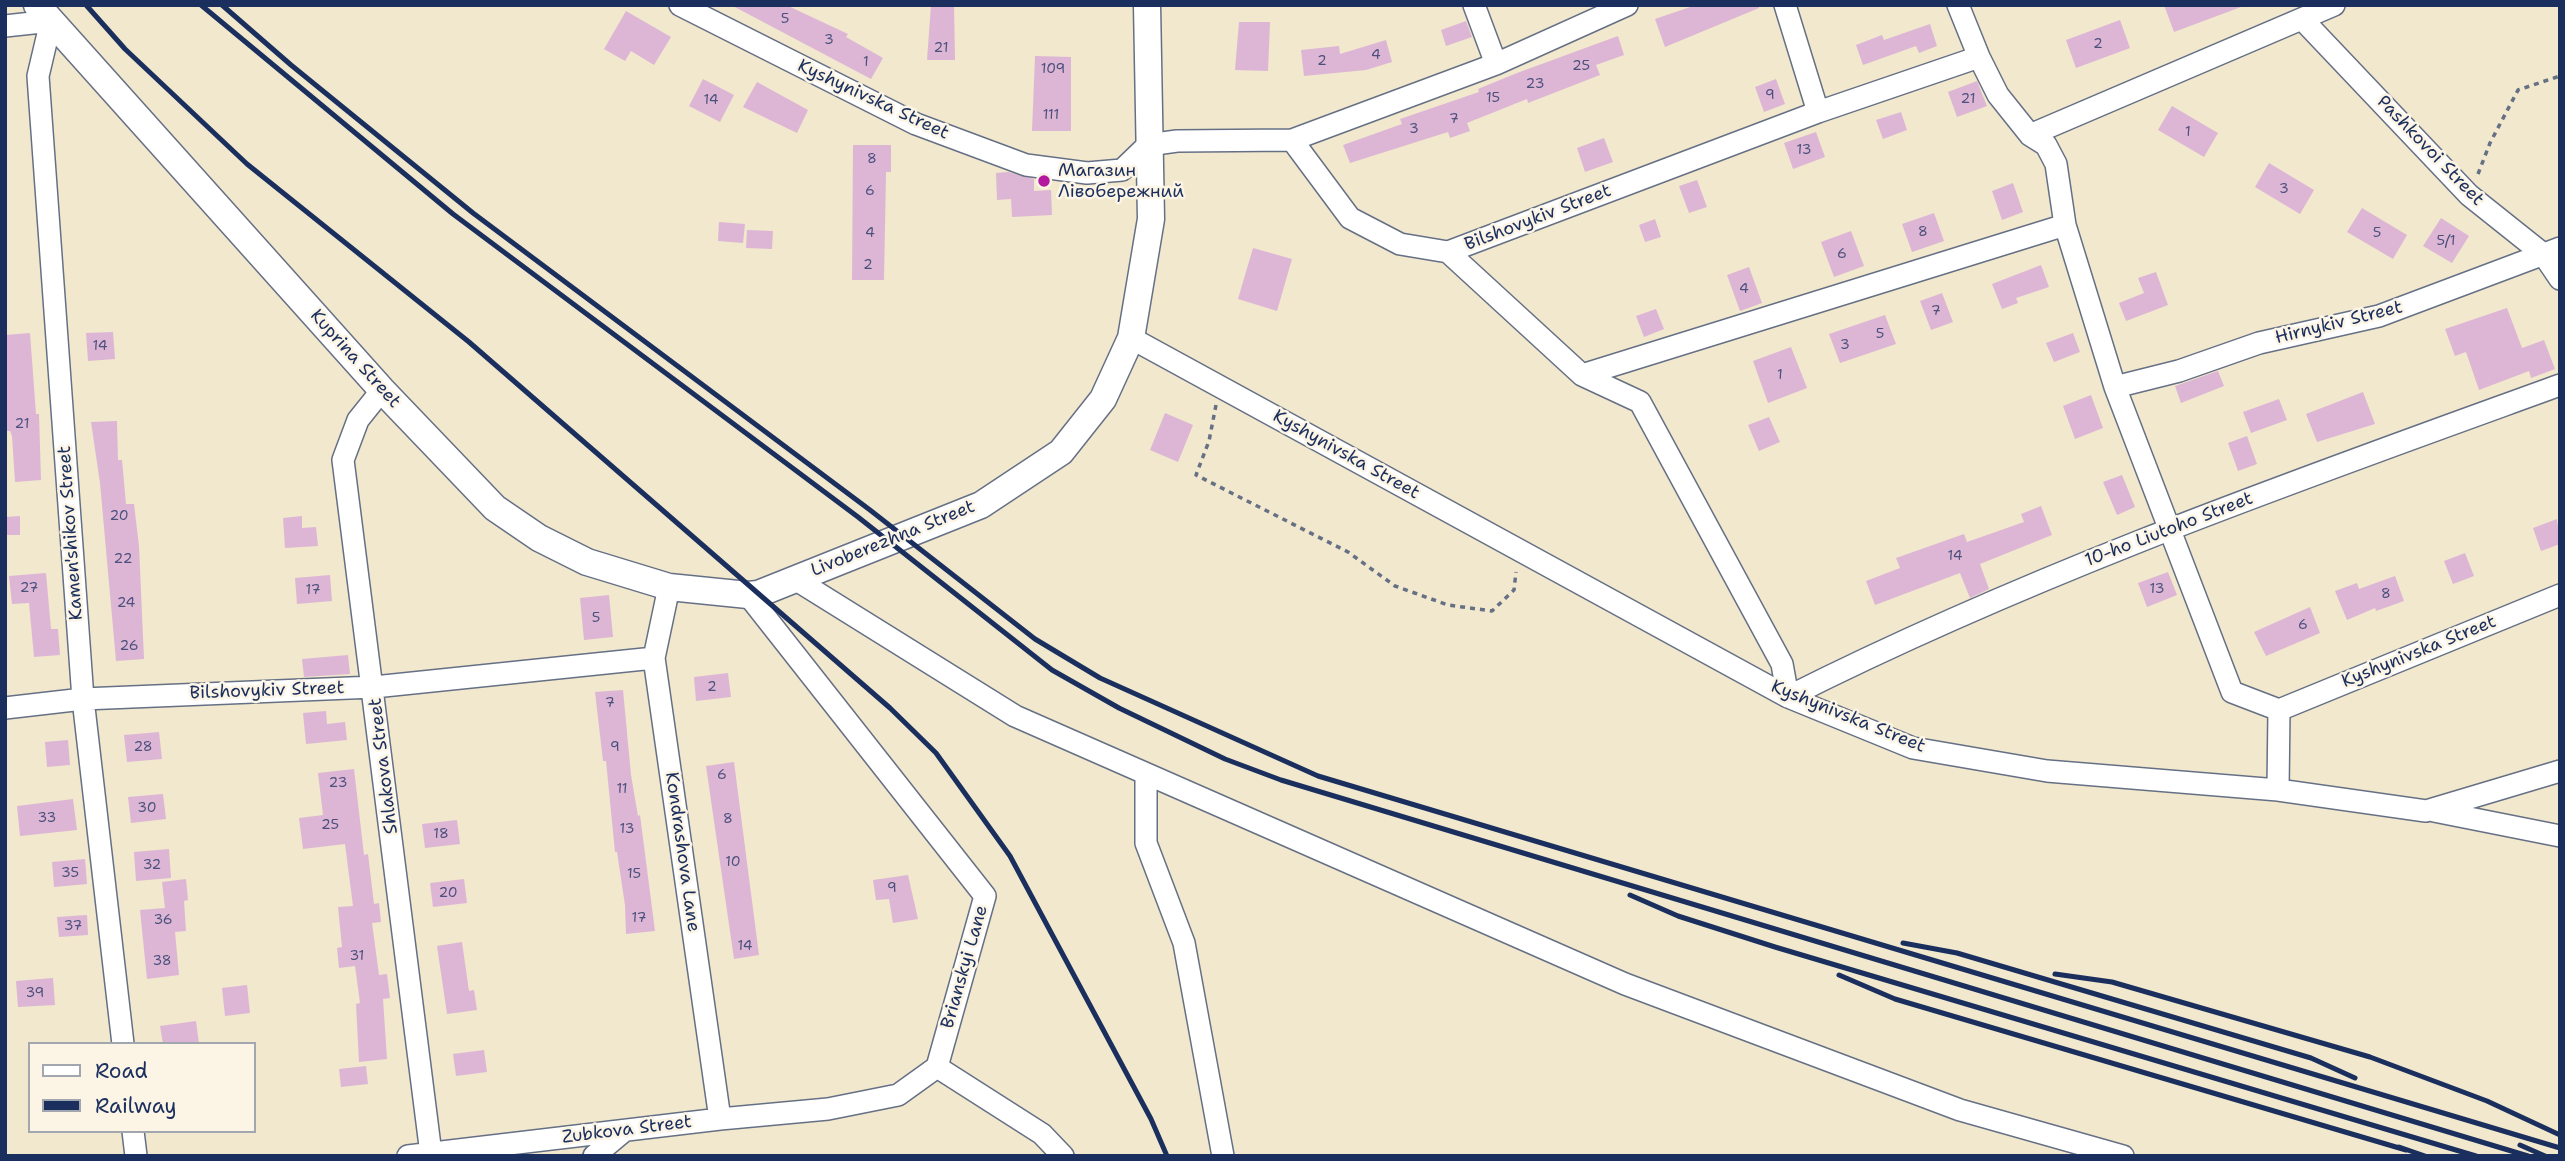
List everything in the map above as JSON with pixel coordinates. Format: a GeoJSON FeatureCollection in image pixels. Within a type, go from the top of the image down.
{"type":"FeatureCollection","features":[{"type":"Feature","properties":{"kind":"main road","name":"Livoberezhna Street"},"geometry":{"type":"LineString","coordinates":[[748,594],[795,579],[981,505],[1061,452],[1103,399],[1131,338],[1152,219],[1148,145],[1147,5]]}},
{"type":"Feature","properties":{"kind":"main road","name":"Kuprina Street"},"geometry":{"type":"LineString","coordinates":[[44,13],[382,390],[506,516],[539,538],[587,562],[669,587],[748,594]]}},
{"type":"Feature","properties":{"kind":"street","name":"Kyshynivska Street"},"geometry":{"type":"LineString","coordinates":[[680,5],[916,124],[1026,165],[1087,173],[1122,170],[1148,145]]}},
{"type":"Feature","properties":{"kind":"street"},"geometry":{"type":"LineString","coordinates":[[1474,5],[1496,64]]}},
{"type":"Feature","properties":{"kind":"street"},"geometry":{"type":"LineString","coordinates":[[1148,145],[1177,141],[1292,140],[1496,64],[1627,5]]}},
{"type":"Feature","properties":{"kind":"street"},"geometry":{"type":"LineString","coordinates":[[1785,5],[1818,111]]}},
{"type":"Feature","properties":{"kind":"street"},"geometry":{"type":"LineString","coordinates":[[1958,5],[1998,95],[2030,135],[2046,145],[2056,164],[2065,226],[2115,387],[2232,692],[2279,710],[2278,790]]}},
{"type":"Feature","properties":{"kind":"street"},"geometry":{"type":"LineString","coordinates":[[2030,135],[2334,5]]}},
{"type":"Feature","properties":{"kind":"street"},"geometry":{"type":"LineString","coordinates":[[5,26],[44,13]]}},
{"type":"Feature","properties":{"kind":"street","name":"Kamen'shikov Street"},"geometry":{"type":"LineString","coordinates":[[44,13],[38,76],[83,699],[123,1042]]}},
{"type":"Feature","properties":{"kind":"street","name":"Pashkovoi Street"},"geometry":{"type":"LineString","coordinates":[[2302,19],[2469,195],[2551,251],[2560,279]]}},
{"type":"Feature","properties":{"kind":"street","name":"Bilshovykiv Street"},"geometry":{"type":"LineString","coordinates":[[1292,140],[1350,218],[1400,244],[1448,252],[1818,111],[1979,57]]}},
{"type":"Feature","properties":{"kind":"street"},"geometry":{"type":"LineString","coordinates":[[1582,375],[2065,226]]}},
{"type":"Feature","properties":{"kind":"street","name":"Hirnykiv Street"},"geometry":{"type":"LineString","coordinates":[[2115,387],[2179,371],[2259,343],[2379,316],[2551,251]]}},
{"type":"Feature","properties":{"kind":"street"},"geometry":{"type":"LineString","coordinates":[[1448,252],[1582,375],[1640,401],[1782,664],[1788,697]]}},
{"type":"Feature","properties":{"kind":"street","name":"Kyshynivska Street"},"geometry":{"type":"LineString","coordinates":[[1131,338],[1788,697],[1913,747],[2047,771],[2278,790],[2429,810],[2560,771]]}},
{"type":"Feature","properties":{"kind":"street","name":"10-ho Liutoho Street"},"geometry":{"type":"LineString","coordinates":[[1788,697],[1904,639],[2169,527],[2560,385]]}},
{"type":"Feature","properties":{"kind":"street","name":"Shlakova Street"},"geometry":{"type":"LineString","coordinates":[[382,390],[358,420],[343,460],[374,687],[431,1154]]}},
{"type":"Feature","properties":{"kind":"street"},"geometry":{"type":"LineString","coordinates":[[795,579],[1015,716],[1698,1014],[1960,1110],[2123,1156]]}},
{"type":"Feature","properties":{"kind":"street","name":"Kondrashova Lane"},"geometry":{"type":"LineString","coordinates":[[669,587],[654,658],[720,1119]]}},
{"type":"Feature","properties":{"kind":"street","name":"Brianskyi Lane"},"geometry":{"type":"LineString","coordinates":[[748,594],[985,896],[937,1067]]}},
{"type":"Feature","properties":{"kind":"street","name":"Kyshynivska Street"},"geometry":{"type":"LineString","coordinates":[[2279,710],[2560,594]]}},
{"type":"Feature","properties":{"kind":"street","name":"Bilshovykiv Street"},"geometry":{"type":"LineString","coordinates":[[5,708],[83,699],[374,687],[654,658]]}},
{"type":"Feature","properties":{"kind":"street"},"geometry":{"type":"LineString","coordinates":[[1146,774],[1146,843],[1184,943],[1223,1156]]}},
{"type":"Feature","properties":{"kind":"street"},"geometry":{"type":"LineString","coordinates":[[2429,810],[2560,836]]}},
{"type":"Feature","properties":{"kind":"street"},"geometry":{"type":"LineString","coordinates":[[720,1119],[828,1110],[898,1095],[937,1067],[1042,1134],[1063,1156]]}},
{"type":"Feature","properties":{"kind":"street","name":"Zubkova Street"},"geometry":{"type":"LineString","coordinates":[[408,1156],[720,1119]]}},
{"type":"Feature","properties":{"kind":"street"},"geometry":{"type":"LineString","coordinates":[[594,1156],[624,1131]]}},
{"type":"Feature","properties":{"kind":"street"},"geometry":{"type":"LineString","coordinates":[[133,1133],[136,1156]]}},
{"type":"Feature","properties":{"kind":"path"},"geometry":{"type":"LineString","coordinates":[[2469,195],[2490,143],[2518,90],[2560,76]]}},
{"type":"Feature","properties":{"kind":"path"},"geometry":{"type":"LineString","coordinates":[[1220,386],[1209,441],[1196,475],[1348,552],[1395,586],[1448,605],[1492,611],[1514,590],[1518,549]]}},
{"type":"Feature","properties":{"kind":"building"},"geometry":{"type":"Polygon","coordinates":[[[731,5],[786,5],[848,34],[846,37],[883,58],[871,79],[731,5]]]}},
{"type":"Feature","properties":{"kind":"building"},"geometry":{"type":"Polygon","coordinates":[[[931,5],[954,5],[955,60],[927,60],[931,5]]]}},
{"type":"Feature","properties":{"kind":"building"},"geometry":{"type":"Polygon","coordinates":[[[1696,5],[1759,5],[1759,8],[1665,47],[1655,19],[1696,5]]]}},
{"type":"Feature","properties":{"kind":"building"},"geometry":{"type":"Polygon","coordinates":[[[2164,5],[2241,5],[2241,7],[2174,32],[2164,5]]]}},
{"type":"Feature","properties":{"kind":"building"},"geometry":{"type":"Polygon","coordinates":[[[626,11],[671,37],[654,65],[631,51],[625,61],[604,49],[626,11]]]}},
{"type":"Feature","properties":{"kind":"building"},"geometry":{"type":"Polygon","coordinates":[[[2120,20],[2130,48],[2076,68],[2066,40],[2120,20]]]}},
{"type":"Feature","properties":{"kind":"building"},"geometry":{"type":"Polygon","coordinates":[[[1466,21],[1472,37],[1446,46],[1441,30],[1466,21]]]}},
{"type":"Feature","properties":{"kind":"building"},"geometry":{"type":"Polygon","coordinates":[[[1239,22],[1270,22],[1268,71],[1235,70],[1239,22]]]}},
{"type":"Feature","properties":{"kind":"building"},"geometry":{"type":"Polygon","coordinates":[[[1930,24],[1937,46],[1919,53],[1916,46],[1863,65],[1856,45],[1882,35],[1884,40],[1930,24]]]}},
{"type":"Feature","properties":{"kind":"building"},"geometry":{"type":"Polygon","coordinates":[[[1618,36],[1624,55],[1596,65],[1600,75],[1528,103],[1527,99],[1467,123],[1470,131],[1450,138],[1448,132],[1350,163],[1343,145],[1402,124],[1400,119],[1479,92],[1478,89],[1517,73],[1618,36]]]}},
{"type":"Feature","properties":{"kind":"building"},"geometry":{"type":"Polygon","coordinates":[[[1386,40],[1392,62],[1366,70],[1304,76],[1301,50],[1339,46],[1340,54],[1386,40]]]}},
{"type":"Feature","properties":{"kind":"building"},"geometry":{"type":"Polygon","coordinates":[[[1035,56],[1071,57],[1071,131],[1032,131],[1035,56]]]}},
{"type":"Feature","properties":{"kind":"building"},"geometry":{"type":"Polygon","coordinates":[[[703,79],[734,95],[720,122],[689,106],[703,79]]]}},
{"type":"Feature","properties":{"kind":"building"},"geometry":{"type":"Polygon","coordinates":[[[1776,79],[1785,104],[1764,112],[1755,87],[1776,79]]]}},
{"type":"Feature","properties":{"kind":"building"},"geometry":{"type":"Polygon","coordinates":[[[1977,81],[1987,106],[1957,117],[1948,92],[1977,81]]]}},
{"type":"Feature","properties":{"kind":"building"},"geometry":{"type":"Polygon","coordinates":[[[757,82],[808,110],[797,133],[743,107],[757,82]]]}},
{"type":"Feature","properties":{"kind":"building"},"geometry":{"type":"Polygon","coordinates":[[[2172,106],[2218,133],[2204,157],[2158,130],[2172,106]]]}},
{"type":"Feature","properties":{"kind":"building"},"geometry":{"type":"Polygon","coordinates":[[[1901,112],[1907,130],[1883,139],[1876,120],[1901,112]]]}},
{"type":"Feature","properties":{"kind":"building"},"geometry":{"type":"Polygon","coordinates":[[[1816,132],[1825,157],[1793,169],[1784,143],[1816,132]]]}},
{"type":"Feature","properties":{"kind":"building"},"geometry":{"type":"Polygon","coordinates":[[[1604,138],[1613,162],[1585,172],[1577,148],[1604,138]]]}},
{"type":"Feature","properties":{"kind":"building"},"geometry":{"type":"Polygon","coordinates":[[[853,145],[891,145],[891,172],[886,172],[884,280],[852,280],[853,145]]]}},
{"type":"Feature","properties":{"kind":"building"},"geometry":{"type":"Polygon","coordinates":[[[2269,163],[2314,190],[2300,214],[2255,187],[2269,163]]]}},
{"type":"Feature","properties":{"kind":"building"},"geometry":{"type":"Polygon","coordinates":[[[1008,172],[1034,179],[1034,191],[1051,190],[1052,215],[1012,217],[1011,199],[997,200],[996,173],[1008,172]]]}},
{"type":"Feature","properties":{"kind":"building"},"geometry":{"type":"Polygon","coordinates":[[[1697,180],[1707,207],[1689,213],[1679,186],[1697,180]]]}},
{"type":"Feature","properties":{"kind":"building"},"geometry":{"type":"Polygon","coordinates":[[[2013,183],[2023,212],[2002,220],[1992,191],[2013,183]]]}},
{"type":"Feature","properties":{"kind":"building"},"geometry":{"type":"Polygon","coordinates":[[[2362,208],[2407,235],[2393,259],[2347,232],[2362,208]]]}},
{"type":"Feature","properties":{"kind":"building"},"geometry":{"type":"Polygon","coordinates":[[[1934,213],[1944,241],[1912,252],[1902,224],[1934,213]]]}},
{"type":"Feature","properties":{"kind":"building"},"geometry":{"type":"Polygon","coordinates":[[[2441,218],[2469,236],[2452,263],[2423,246],[2441,218]]]}},
{"type":"Feature","properties":{"kind":"building"},"geometry":{"type":"Polygon","coordinates":[[[1655,219],[1661,237],[1645,242],[1639,225],[1655,219]]]}},
{"type":"Feature","properties":{"kind":"building"},"geometry":{"type":"Polygon","coordinates":[[[719,222],[745,224],[743,243],[718,241],[719,222]]]}},
{"type":"Feature","properties":{"kind":"building"},"geometry":{"type":"Polygon","coordinates":[[[747,230],[773,231],[772,249],[746,248],[747,230]]]}},
{"type":"Feature","properties":{"kind":"building"},"geometry":{"type":"Polygon","coordinates":[[[1851,231],[1864,266],[1834,277],[1821,242],[1851,231]]]}},
{"type":"Feature","properties":{"kind":"building"},"geometry":{"type":"Polygon","coordinates":[[[1253,248],[1292,259],[1277,311],[1238,299],[1253,248]]]}},
{"type":"Feature","properties":{"kind":"building"},"geometry":{"type":"Polygon","coordinates":[[[2041,265],[2049,287],[2016,298],[2018,303],[2002,309],[1992,284],[2041,265]]]}},
{"type":"Feature","properties":{"kind":"building"},"geometry":{"type":"Polygon","coordinates":[[[1749,267],[1762,303],[1740,311],[1727,275],[1749,267]]]}},
{"type":"Feature","properties":{"kind":"building"},"geometry":{"type":"Polygon","coordinates":[[[2156,272],[2168,305],[2126,321],[2119,303],[2144,293],[2138,278],[2156,272]]]}},
{"type":"Feature","properties":{"kind":"building"},"geometry":{"type":"Polygon","coordinates":[[[1942,293],[1953,322],[1931,330],[1920,301],[1942,293]]]}},
{"type":"Feature","properties":{"kind":"building"},"geometry":{"type":"Polygon","coordinates":[[[2507,308],[2522,348],[2544,340],[2555,369],[2531,378],[2529,371],[2479,390],[2466,352],[2455,356],[2445,329],[2507,308]]]}},
{"type":"Feature","properties":{"kind":"building"},"geometry":{"type":"Polygon","coordinates":[[[1656,309],[1664,329],[1644,337],[1636,316],[1656,309]]]}},
{"type":"Feature","properties":{"kind":"building"},"geometry":{"type":"Polygon","coordinates":[[[1885,315],[1896,344],[1840,363],[1829,334],[1885,315]]]}},
{"type":"Feature","properties":{"kind":"building"},"geometry":{"type":"Polygon","coordinates":[[[113,332],[115,359],[88,361],[86,333],[113,332]]]}},
{"type":"Feature","properties":{"kind":"building"},"geometry":{"type":"Polygon","coordinates":[[[30,333],[36,414],[39,414],[41,480],[15,482],[12,436],[10,431],[5,431],[5,335],[30,333]]]}},
{"type":"Feature","properties":{"kind":"building"},"geometry":{"type":"Polygon","coordinates":[[[2073,333],[2080,352],[2054,362],[2046,343],[2073,333]]]}},
{"type":"Feature","properties":{"kind":"building"},"geometry":{"type":"Polygon","coordinates":[[[1791,347],[1807,388],[1768,403],[1753,361],[1791,347]]]}},
{"type":"Feature","properties":{"kind":"building"},"geometry":{"type":"Polygon","coordinates":[[[2218,371],[2224,386],[2181,403],[2175,386],[2218,371]]]}},
{"type":"Feature","properties":{"kind":"building"},"geometry":{"type":"Polygon","coordinates":[[[2363,392],[2375,424],[2317,442],[2306,414],[2363,392]]]}},
{"type":"Feature","properties":{"kind":"building"},"geometry":{"type":"Polygon","coordinates":[[[2091,395],[2103,428],[2075,439],[2063,406],[2091,395]]]}},
{"type":"Feature","properties":{"kind":"building"},"geometry":{"type":"Polygon","coordinates":[[[2279,399],[2287,420],[2251,433],[2243,412],[2279,399]]]}},
{"type":"Feature","properties":{"kind":"building"},"geometry":{"type":"Polygon","coordinates":[[[1165,413],[1193,425],[1178,462],[1150,450],[1165,413]]]}},
{"type":"Feature","properties":{"kind":"building"},"geometry":{"type":"Polygon","coordinates":[[[1769,417],[1780,442],[1759,451],[1748,425],[1769,417]]]}},
{"type":"Feature","properties":{"kind":"building"},"geometry":{"type":"Polygon","coordinates":[[[117,421],[118,460],[122,460],[126,504],[134,504],[139,546],[144,659],[116,661],[100,483],[91,422],[117,421]]]}},
{"type":"Feature","properties":{"kind":"building"},"geometry":{"type":"Polygon","coordinates":[[[2247,436],[2257,464],[2238,471],[2228,443],[2247,436]]]}},
{"type":"Feature","properties":{"kind":"building"},"geometry":{"type":"Polygon","coordinates":[[[2122,475],[2135,507],[2117,515],[2103,482],[2122,475]]]}},
{"type":"Feature","properties":{"kind":"building"},"geometry":{"type":"Polygon","coordinates":[[[2041,506],[2052,535],[1980,564],[1989,589],[1970,598],[1960,573],[1875,605],[1866,581],[1900,568],[1896,558],[1964,534],[1967,542],[2024,522],[2021,514],[2041,506]]]}},
{"type":"Feature","properties":{"kind":"building"},"geometry":{"type":"Polygon","coordinates":[[[20,516],[20,535],[5,535],[5,517],[20,516]]]}},
{"type":"Feature","properties":{"kind":"building"},"geometry":{"type":"Polygon","coordinates":[[[302,516],[302,528],[316,527],[318,546],[285,548],[283,518],[302,516]]]}},
{"type":"Feature","properties":{"kind":"building"},"geometry":{"type":"Polygon","coordinates":[[[2557,519],[2560,544],[2541,551],[2533,528],[2557,519]]]}},
{"type":"Feature","properties":{"kind":"building"},"geometry":{"type":"Polygon","coordinates":[[[2465,553],[2474,576],[2453,584],[2444,561],[2465,553]]]}},
{"type":"Feature","properties":{"kind":"building"},"geometry":{"type":"Polygon","coordinates":[[[2168,572],[2177,595],[2147,607],[2138,583],[2168,572]]]}},
{"type":"Feature","properties":{"kind":"building"},"geometry":{"type":"Polygon","coordinates":[[[46,573],[51,629],[58,629],[60,655],[34,657],[29,603],[12,604],[9,576],[46,573]]]}},
{"type":"Feature","properties":{"kind":"building"},"geometry":{"type":"Polygon","coordinates":[[[330,575],[332,601],[297,604],[295,578],[330,575]]]}},
{"type":"Feature","properties":{"kind":"building"},"geometry":{"type":"Polygon","coordinates":[[[2395,576],[2404,601],[2376,611],[2375,608],[2347,620],[2335,591],[2357,583],[2359,589],[2395,576]]]}},
{"type":"Feature","properties":{"kind":"building"},"geometry":{"type":"Polygon","coordinates":[[[609,595],[613,637],[584,640],[580,598],[609,595]]]}},
{"type":"Feature","properties":{"kind":"building"},"geometry":{"type":"Polygon","coordinates":[[[2310,607],[2320,633],[2266,656],[2254,632],[2310,607]]]}},
{"type":"Feature","properties":{"kind":"building"},"geometry":{"type":"Polygon","coordinates":[[[348,655],[350,674],[304,677],[302,659],[348,655]]]}},
{"type":"Feature","properties":{"kind":"building"},"geometry":{"type":"Polygon","coordinates":[[[728,673],[731,697],[696,701],[694,677],[728,673]]]}},
{"type":"Feature","properties":{"kind":"building"},"geometry":{"type":"Polygon","coordinates":[[[623,690],[631,775],[638,816],[640,815],[655,931],[626,934],[625,905],[615,852],[606,761],[603,761],[595,692],[623,690]]]}},
{"type":"Feature","properties":{"kind":"building"},"geometry":{"type":"Polygon","coordinates":[[[326,711],[327,724],[345,722],[347,740],[306,744],[303,713],[326,711]]]}},
{"type":"Feature","properties":{"kind":"building"},"geometry":{"type":"Polygon","coordinates":[[[159,732],[162,759],[127,762],[124,735],[159,732]]]}},
{"type":"Feature","properties":{"kind":"building"},"geometry":{"type":"Polygon","coordinates":[[[68,740],[70,765],[47,767],[45,742],[68,740]]]}},
{"type":"Feature","properties":{"kind":"building"},"geometry":{"type":"Polygon","coordinates":[[[734,762],[759,955],[734,959],[706,766],[734,762]]]}},
{"type":"Feature","properties":{"kind":"building"},"geometry":{"type":"Polygon","coordinates":[[[354,769],[364,855],[368,854],[374,904],[379,903],[381,922],[372,923],[379,975],[387,974],[390,998],[383,999],[387,1059],[359,1062],[356,1004],[360,1003],[355,966],[339,968],[337,948],[342,947],[338,907],[353,906],[345,844],[303,849],[299,818],[323,815],[318,773],[354,769]]]}},
{"type":"Feature","properties":{"kind":"building"},"geometry":{"type":"Polygon","coordinates":[[[163,794],[166,819],[131,823],[128,797],[163,794]]]}},
{"type":"Feature","properties":{"kind":"building"},"geometry":{"type":"Polygon","coordinates":[[[73,799],[77,830],[20,836],[17,806],[73,799]]]}},
{"type":"Feature","properties":{"kind":"building"},"geometry":{"type":"Polygon","coordinates":[[[457,820],[460,844],[425,848],[422,824],[457,820]]]}},
{"type":"Feature","properties":{"kind":"building"},"geometry":{"type":"Polygon","coordinates":[[[169,849],[171,878],[136,881],[134,852],[169,849]]]}},
{"type":"Feature","properties":{"kind":"building"},"geometry":{"type":"Polygon","coordinates":[[[85,859],[87,884],[54,887],[52,862],[85,859]]]}},
{"type":"Feature","properties":{"kind":"building"},"geometry":{"type":"Polygon","coordinates":[[[908,875],[918,919],[893,923],[889,899],[876,900],[873,880],[908,875]]]}},
{"type":"Feature","properties":{"kind":"building"},"geometry":{"type":"Polygon","coordinates":[[[186,879],[186,931],[175,932],[179,975],[147,979],[140,910],[165,908],[162,882],[186,879]]]}},
{"type":"Feature","properties":{"kind":"building"},"geometry":{"type":"Polygon","coordinates":[[[464,879],[467,903],[433,907],[430,883],[464,879]]]}},
{"type":"Feature","properties":{"kind":"building"},"geometry":{"type":"Polygon","coordinates":[[[87,915],[88,935],[59,937],[57,917],[87,915]]]}},
{"type":"Feature","properties":{"kind":"building"},"geometry":{"type":"Polygon","coordinates":[[[462,942],[469,991],[474,990],[477,1010],[447,1014],[437,946],[462,942]]]}},
{"type":"Feature","properties":{"kind":"building"},"geometry":{"type":"Polygon","coordinates":[[[53,978],[55,1005],[18,1007],[16,981],[53,978]]]}},
{"type":"Feature","properties":{"kind":"building"},"geometry":{"type":"Polygon","coordinates":[[[247,985],[250,1013],[225,1016],[222,988],[247,985]]]}},
{"type":"Feature","properties":{"kind":"building"},"geometry":{"type":"Polygon","coordinates":[[[196,1021],[199,1042],[163,1042],[160,1026],[196,1021]]]}},
{"type":"Feature","properties":{"kind":"building"},"geometry":{"type":"Polygon","coordinates":[[[484,1050],[487,1072],[456,1076],[453,1054],[484,1050]]]}},
{"type":"Feature","properties":{"kind":"building"},"geometry":{"type":"Polygon","coordinates":[[[366,1066],[368,1084],[341,1087],[339,1069],[366,1066]]]}},
{"type":"Feature","properties":{"kind":"railway"},"geometry":{"type":"LineString","coordinates":[[86,5],[125,49],[247,164],[469,342],[890,708],[936,753],[1010,856],[1151,1119],[1167,1156]]}},
{"type":"Feature","properties":{"kind":"railway"},"geometry":{"type":"LineString","coordinates":[[201,5],[453,214],[858,517],[1052,670],[1119,708],[1225,759],[1281,780],[2528,1156]]}},
{"type":"Feature","properties":{"kind":"railway"},"geometry":{"type":"LineString","coordinates":[[222,5],[291,65],[473,213],[870,510],[1035,639],[1100,678],[1318,776],[2560,1148]]}},
{"type":"Feature","properties":{"kind":"railway"},"geometry":{"type":"LineString","coordinates":[[1630,895],[1678,916],[1775,947],[2476,1156]]}},
{"type":"Feature","properties":{"kind":"railway"},"geometry":{"type":"LineString","coordinates":[[1903,943],[1957,953],[2311,1058],[2355,1078]]}},
{"type":"Feature","properties":{"kind":"railway"},"geometry":{"type":"LineString","coordinates":[[2055,974],[2112,982],[2370,1057],[2487,1101],[2560,1135]]}},
{"type":"Feature","properties":{"kind":"railway"},"geometry":{"type":"LineString","coordinates":[[1839,975],[1895,999],[2406,1150]]}},
{"type":"Feature","properties":{"kind":"railway"},"geometry":{"type":"LineString","coordinates":[[2520,1145],[2545,1156]]}},
{"type":"Feature","properties":{"kind":"railway"},"geometry":{"type":"LineString","coordinates":[[2399,1147],[2425,1156]]}},
{"type":"Feature","properties":{"kind":"place","name":"Магазин Лівобережний"},"geometry":{"type":"Point","coordinates":[1044,181]}}]}
